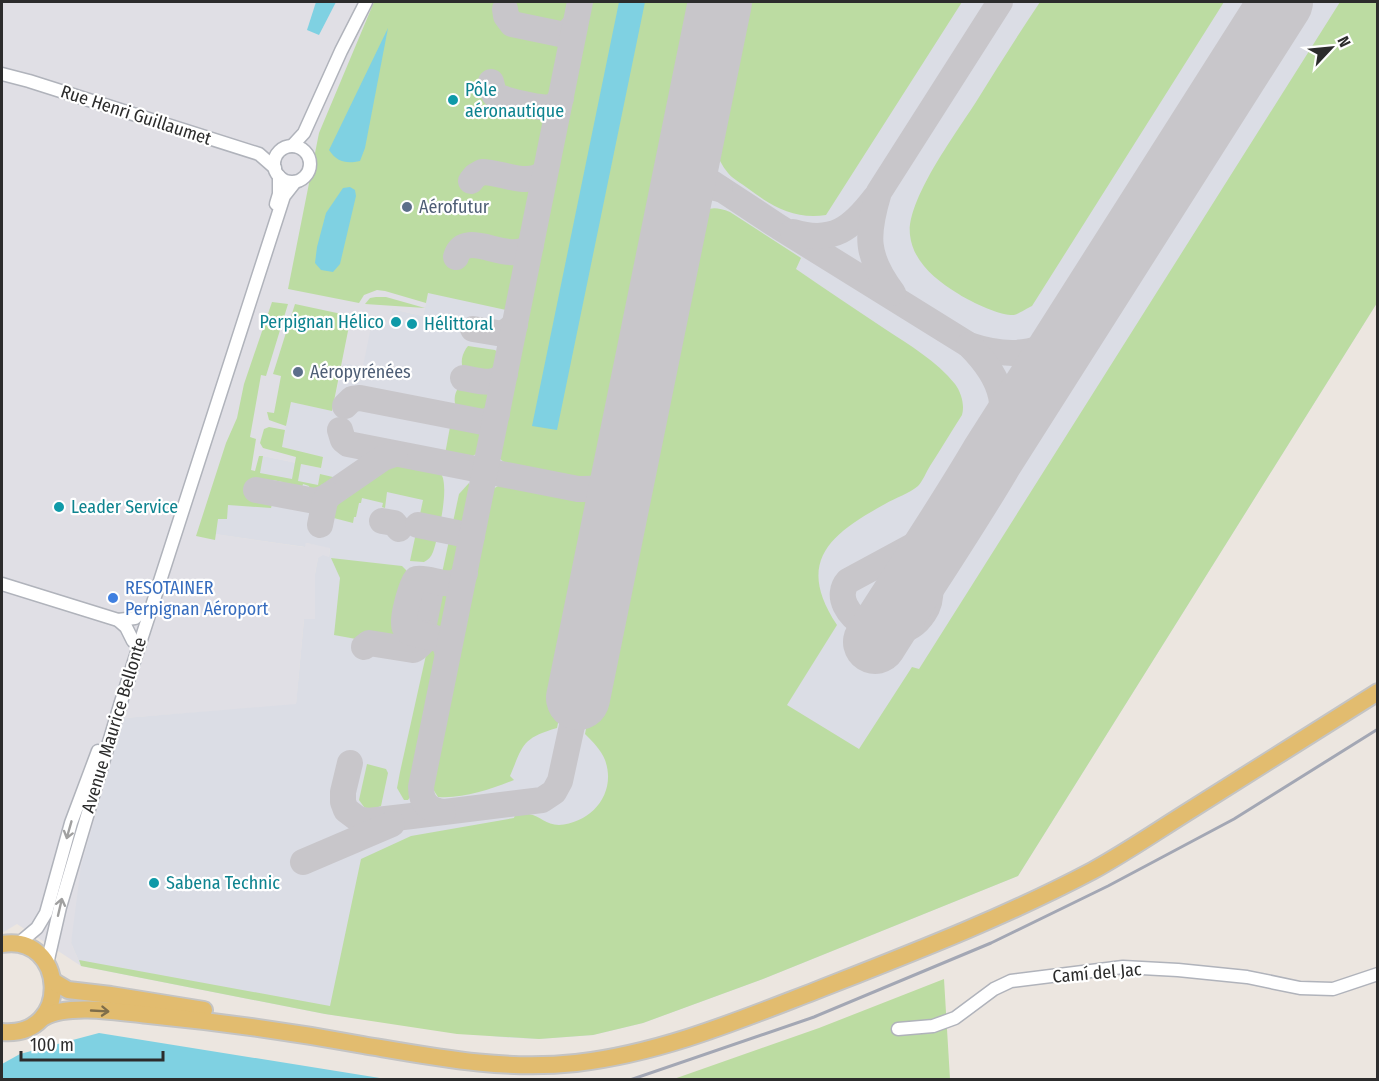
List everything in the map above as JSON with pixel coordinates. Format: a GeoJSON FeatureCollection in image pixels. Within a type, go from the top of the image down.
{"type":"FeatureCollection","features":[{"type":"Feature","properties":{"kind":"main road"},"geometry":{"type":"LineString","coordinates":[[53,981],[68,990],[111,995],[481,1057],[552,1058],[634,1047],[694,1030],[994,911],[1089,864],[1377,684]]}},
{"type":"Feature","properties":{"kind":"main road"},"geometry":{"type":"LineString","coordinates":[[2,1032],[23,1031],[54,1011],[67,1010],[118,1012],[220,1022],[343,1041],[432,1058],[501,1065],[573,1063],[647,1051],[703,1034],[964,932],[1021,906],[1094,870],[1377,692]]}},
{"type":"Feature","properties":{"kind":"main road"},"geometry":{"type":"LineString","coordinates":[[10,944],[30,948],[47,964],[53,981],[53,994],[44,1017]]}},
{"type":"Feature","properties":{"kind":"street"},"geometry":{"type":"LineString","coordinates":[[304,133],[306,153],[310,161],[309,172],[294,182],[286,181],[277,172],[275,158],[304,133],[366,2]]}},
{"type":"Feature","properties":{"kind":"street","name":"Rue Henri Guillaumet"},"geometry":{"type":"LineString","coordinates":[[2,68],[8,75],[259,154],[277,172]]}},
{"type":"Feature","properties":{"kind":"street"},"geometry":{"type":"LineString","coordinates":[[286,148],[300,148],[306,153]]}},
{"type":"Feature","properties":{"kind":"street","name":"Rue Henri Guillaumet"},"geometry":{"type":"LineString","coordinates":[[259,154],[286,148]]}},
{"type":"Feature","properties":{"kind":"street","name":"Avenue Maurice Bellonte"},"geometry":{"type":"LineString","coordinates":[[10,944],[37,928],[46,913],[71,823],[107,727],[141,612],[279,194],[277,172]]}},
{"type":"Feature","properties":{"kind":"street","name":"Avenue Maurice Bellonte"},"geometry":{"type":"LineString","coordinates":[[47,964],[85,818],[143,632],[284,196],[294,182]]}},
{"type":"Feature","properties":{"kind":"street"},"geometry":{"type":"LineString","coordinates":[[2,584],[118,620],[126,627],[133,641]]}},
{"type":"Feature","properties":{"kind":"street"},"geometry":{"type":"LineString","coordinates":[[118,620],[135,618],[141,612]]}},
{"type":"Feature","properties":{"kind":"street","name":"Camí del Jac"},"geometry":{"type":"LineString","coordinates":[[898,1029],[933,1026],[955,1018],[994,988],[1011,981],[1123,967],[1247,977],[1300,988],[1333,989],[1377,975]]}},
{"type":"Feature","properties":{"kind":"shaded area"},"geometry":{"type":"Polygon","coordinates":[[[2,2],[436,2],[439,246],[423,316],[392,309],[389,325],[363,366],[343,363],[321,468],[263,456],[260,473],[202,532],[304,547],[306,543],[330,547],[329,557],[318,558],[315,574],[315,620],[304,619],[296,705],[124,718],[71,943],[81,966],[17,924],[2,933],[2,2]]]}},
{"type":"Feature","properties":{"kind":"shaded area"},"geometry":{"type":"Polygon","coordinates":[[[458,2],[1377,2],[1377,303],[1018,876],[763,979],[643,1023],[593,1035],[539,1039],[500,1037],[325,1014],[81,966],[71,943],[81,866],[124,718],[296,704],[304,619],[315,619],[315,574],[318,558],[323,555],[329,557],[330,548],[306,543],[305,547],[201,532],[259,473],[263,456],[321,468],[323,457],[282,447],[291,402],[332,411],[343,363],[363,366],[372,322],[388,325],[392,309],[423,316],[439,246],[458,2]]]}},
{"type":"Feature","properties":{"kind":"green space"},"geometry":{"type":"Polygon","coordinates":[[[374,2],[574,2],[518,271],[509,308],[506,310],[428,293],[426,303],[377,290],[364,295],[359,303],[288,289],[319,133],[374,2]]]}},
{"type":"Feature","properties":{"kind":"green space"},"geometry":{"type":"Polygon","coordinates":[[[588,2],[704,2],[614,450],[602,471],[593,477],[577,481],[512,468],[500,459],[496,447],[588,2]]]}},
{"type":"Feature","properties":{"kind":"green space"},"geometry":{"type":"Polygon","coordinates":[[[734,2],[962,2],[826,215],[804,215],[774,206],[732,177],[718,155],[710,122],[734,2]]]}},
{"type":"Feature","properties":{"kind":"green space"},"geometry":{"type":"Polygon","coordinates":[[[1040,2],[1224,2],[1032,306],[1017,314],[1007,315],[962,296],[927,269],[912,245],[911,220],[924,185],[934,167],[1040,2]]]}},
{"type":"Feature","properties":{"kind":"green space"},"geometry":{"type":"Polygon","coordinates":[[[1340,2],[1377,2],[1377,303],[1018,876],[763,979],[643,1023],[593,1035],[539,1039],[457,1034],[325,1014],[81,966],[79,960],[330,1006],[361,859],[411,836],[514,818],[515,815],[529,814],[554,825],[571,823],[582,819],[599,804],[608,784],[608,772],[601,753],[585,734],[686,231],[699,214],[709,209],[722,209],[730,212],[801,258],[796,269],[931,361],[955,384],[962,399],[962,415],[920,484],[848,527],[825,552],[819,567],[819,584],[825,603],[837,625],[787,705],[859,749],[912,667],[919,669],[1340,2]]]}},
{"type":"Feature","properties":{"kind":"green space"},"geometry":{"type":"Polygon","coordinates":[[[386,297],[425,308],[365,304],[370,298],[386,297]]]}},
{"type":"Feature","properties":{"kind":"green space"},"geometry":{"type":"Polygon","coordinates":[[[272,302],[288,304],[266,376],[261,375],[250,437],[256,439],[251,470],[255,471],[259,456],[263,456],[260,473],[292,479],[296,457],[263,448],[260,443],[264,429],[269,427],[285,430],[282,447],[323,457],[321,468],[301,464],[298,481],[318,485],[320,474],[337,478],[374,456],[315,495],[310,491],[309,486],[303,484],[301,491],[281,488],[282,482],[273,480],[273,489],[257,487],[256,493],[274,497],[271,508],[228,505],[227,519],[218,519],[215,540],[196,536],[226,443],[237,418],[244,384],[272,302]]]}},
{"type":"Feature","properties":{"kind":"green space"},"geometry":{"type":"Polygon","coordinates":[[[295,304],[351,316],[332,411],[291,402],[286,426],[269,420],[267,412],[274,413],[281,376],[273,374],[295,304]]]}},
{"type":"Feature","properties":{"kind":"green space"},"geometry":{"type":"Polygon","coordinates":[[[468,346],[495,350],[500,354],[498,372],[490,376],[465,371],[462,359],[468,346]]]}},
{"type":"Feature","properties":{"kind":"green space"},"geometry":{"type":"Polygon","coordinates":[[[462,385],[488,389],[492,397],[489,412],[482,415],[459,411],[455,405],[455,397],[462,385]]]}},
{"type":"Feature","properties":{"kind":"green space"},"geometry":{"type":"Polygon","coordinates":[[[457,424],[484,431],[482,446],[478,452],[466,459],[452,458],[445,454],[450,427],[457,424]]]}},
{"type":"Feature","properties":{"kind":"green space"},"geometry":{"type":"Polygon","coordinates":[[[392,460],[432,468],[441,474],[443,480],[444,500],[438,536],[432,554],[424,562],[410,561],[423,500],[387,492],[385,508],[382,507],[383,503],[362,498],[353,523],[326,516],[328,506],[392,460]]]}},
{"type":"Feature","properties":{"kind":"green space"},"geometry":{"type":"Polygon","coordinates":[[[469,483],[472,498],[453,578],[444,576],[442,573],[459,494],[469,483]]]}},
{"type":"Feature","properties":{"kind":"green space"},"geometry":{"type":"Polygon","coordinates":[[[503,483],[570,494],[585,501],[595,518],[597,531],[557,728],[537,735],[525,744],[510,776],[514,780],[467,795],[438,797],[429,783],[488,495],[503,483]]]}},
{"type":"Feature","properties":{"kind":"green space"},"geometry":{"type":"Polygon","coordinates":[[[331,558],[402,566],[406,570],[408,575],[394,639],[361,633],[356,639],[334,635],[340,578],[331,558]]]}},
{"type":"Feature","properties":{"kind":"green space"},"geometry":{"type":"Polygon","coordinates":[[[420,587],[426,587],[418,627],[413,625],[411,618],[420,587]]]}},
{"type":"Feature","properties":{"kind":"green space"},"geometry":{"type":"Polygon","coordinates":[[[444,590],[451,597],[446,627],[439,631],[434,630],[431,623],[438,593],[444,590]]]}},
{"type":"Feature","properties":{"kind":"green space"},"geometry":{"type":"Polygon","coordinates":[[[428,646],[437,646],[440,653],[412,794],[408,800],[404,800],[397,788],[428,646]]]}},
{"type":"Feature","properties":{"kind":"green space"},"geometry":{"type":"Polygon","coordinates":[[[367,764],[386,769],[388,773],[381,806],[371,810],[364,807],[359,800],[367,764]]]}},
{"type":"Feature","properties":{"kind":"green space"},"geometry":{"type":"Polygon","coordinates":[[[944,979],[950,1079],[671,1080],[819,1028],[944,979]]]}},
{"type":"Feature","properties":{"kind":"water"},"geometry":{"type":"Polygon","coordinates":[[[316,2],[336,2],[319,35],[307,30],[316,2]]]}},
{"type":"Feature","properties":{"kind":"water"},"geometry":{"type":"Polygon","coordinates":[[[619,2],[645,2],[557,430],[532,426],[619,2]]]}},
{"type":"Feature","properties":{"kind":"water"},"geometry":{"type":"Polygon","coordinates":[[[388,28],[365,148],[360,161],[342,161],[329,150],[388,28]]]}},
{"type":"Feature","properties":{"kind":"water"},"geometry":{"type":"Polygon","coordinates":[[[350,187],[355,190],[356,196],[340,264],[333,272],[321,270],[315,263],[326,213],[343,188],[350,187]]]}},
{"type":"Feature","properties":{"kind":"water"},"geometry":{"type":"Polygon","coordinates":[[[99,1033],[386,1079],[2,1079],[2,1064],[20,1054],[99,1033]]]}},
{"type":"Feature","properties":{"kind":"taxiway"},"geometry":{"type":"LineString","coordinates":[[443,812],[426,804],[422,797],[421,787],[580,2]]}},
{"type":"Feature","properties":{"kind":"taxiway"},"geometry":{"type":"LineString","coordinates":[[893,293],[877,268],[871,245],[870,233],[879,192],[1000,2]]}},
{"type":"Feature","properties":{"kind":"taxiway"},"geometry":{"type":"LineString","coordinates":[[505,9],[506,16],[512,24],[560,34],[567,33],[575,25]]}},
{"type":"Feature","properties":{"kind":"taxiway"},"geometry":{"type":"LineString","coordinates":[[491,82],[494,94],[521,104],[550,107],[561,98]]}},
{"type":"Feature","properties":{"kind":"taxiway"},"geometry":{"type":"LineString","coordinates":[[692,136],[691,158],[695,168],[703,177],[969,345],[1001,352],[1029,351],[1055,341],[1081,320]]}},
{"type":"Feature","properties":{"kind":"taxiway"},"geometry":{"type":"LineString","coordinates":[[471,181],[482,172],[523,179],[539,177],[545,172]]}},
{"type":"Feature","properties":{"kind":"taxiway"},"geometry":{"type":"LineString","coordinates":[[678,206],[683,191],[694,183],[720,189]]}},
{"type":"Feature","properties":{"kind":"taxiway"},"geometry":{"type":"LineString","coordinates":[[793,232],[819,236],[840,231],[858,218],[875,198]]}},
{"type":"Feature","properties":{"kind":"taxiway"},"geometry":{"type":"LineString","coordinates":[[456,257],[461,249],[469,245],[513,252],[523,251],[531,245]]}},
{"type":"Feature","properties":{"kind":"taxiway"},"geometry":{"type":"LineString","coordinates":[[473,329],[503,334],[515,325]]}},
{"type":"Feature","properties":{"kind":"taxiway"},"geometry":{"type":"LineString","coordinates":[[969,345],[991,371],[1001,397],[1001,424],[992,457]]}},
{"type":"Feature","properties":{"kind":"taxiway"},"geometry":{"type":"LineString","coordinates":[[463,378],[490,382],[505,374]]}},
{"type":"Feature","properties":{"kind":"taxiway"},"geometry":{"type":"LineString","coordinates":[[345,406],[352,399],[360,398],[483,422],[497,414]]}},
{"type":"Feature","properties":{"kind":"taxiway"},"geometry":{"type":"LineString","coordinates":[[340,430],[343,440],[348,444],[578,489],[600,488],[613,481],[629,449]]}},
{"type":"Feature","properties":{"kind":"taxiway"},"geometry":{"type":"LineString","coordinates":[[256,490],[315,501],[325,498],[383,458],[395,454]]}},
{"type":"Feature","properties":{"kind":"taxiway"},"geometry":{"type":"LineString","coordinates":[[320,525],[325,501],[329,495]]}},
{"type":"Feature","properties":{"kind":"taxiway"},"geometry":{"type":"LineString","coordinates":[[934,549],[929,566],[929,603],[914,624],[899,631],[882,632],[854,617],[845,605],[843,593],[848,581],[946,528],[955,520]]}},
{"type":"Feature","properties":{"kind":"taxiway"},"geometry":{"type":"LineString","coordinates":[[382,521],[394,523],[399,529]]}},
{"type":"Feature","properties":{"kind":"taxiway"},"geometry":{"type":"LineString","coordinates":[[418,525],[472,536]]}},
{"type":"Feature","properties":{"kind":"taxiway"},"geometry":{"type":"LineString","coordinates":[[448,653],[443,640],[405,629],[406,607],[416,579],[449,583],[460,579],[465,573]]}},
{"type":"Feature","properties":{"kind":"taxiway"},"geometry":{"type":"LineString","coordinates":[[420,644],[431,589],[442,583]]}},
{"type":"Feature","properties":{"kind":"taxiway"},"geometry":{"type":"LineString","coordinates":[[364,647],[369,643],[413,650],[431,637],[427,633]]}},
{"type":"Feature","properties":{"kind":"taxiway"},"geometry":{"type":"LineString","coordinates":[[350,763],[343,802],[346,810],[358,819],[368,821],[542,800],[554,792],[560,781],[578,698]]}},
{"type":"Feature","properties":{"kind":"taxiway"},"geometry":{"type":"LineString","coordinates":[[303,862],[392,824]]}},
{"type":"Feature","properties":{"kind":"runway"},"geometry":{"type":"LineString","coordinates":[[578,698],[720,2]]}},
{"type":"Feature","properties":{"kind":"runway"},"geometry":{"type":"LineString","coordinates":[[875,642],[1281,2]]}},
{"type":"Feature","properties":{"kind":"railway"},"geometry":{"type":"LineString","coordinates":[[630,1080],[814,1017],[991,943],[1108,886],[1234,819],[1378,729]]}},
{"type":"Feature","properties":{"kind":"place","name":"Pôle aéronautique"},"geometry":{"type":"Point","coordinates":[453,100]}},
{"type":"Feature","properties":{"kind":"place","name":"Aérofutur"},"geometry":{"type":"Point","coordinates":[407,207]}},
{"type":"Feature","properties":{"kind":"place","name":"Perpignan Hélico"},"geometry":{"type":"Point","coordinates":[396,322]}},
{"type":"Feature","properties":{"kind":"place","name":"Hélittoral"},"geometry":{"type":"Point","coordinates":[412,324]}},
{"type":"Feature","properties":{"kind":"place","name":"Aéropyrénées"},"geometry":{"type":"Point","coordinates":[298,372]}},
{"type":"Feature","properties":{"kind":"place","name":"Leader Service"},"geometry":{"type":"Point","coordinates":[59,507]}},
{"type":"Feature","properties":{"kind":"place","name":"RESOTAINER Perpignan Aéroport"},"geometry":{"type":"Point","coordinates":[113,598]}},
{"type":"Feature","properties":{"kind":"place","name":"Sabena Technic"},"geometry":{"type":"Point","coordinates":[154,883]}}]}
